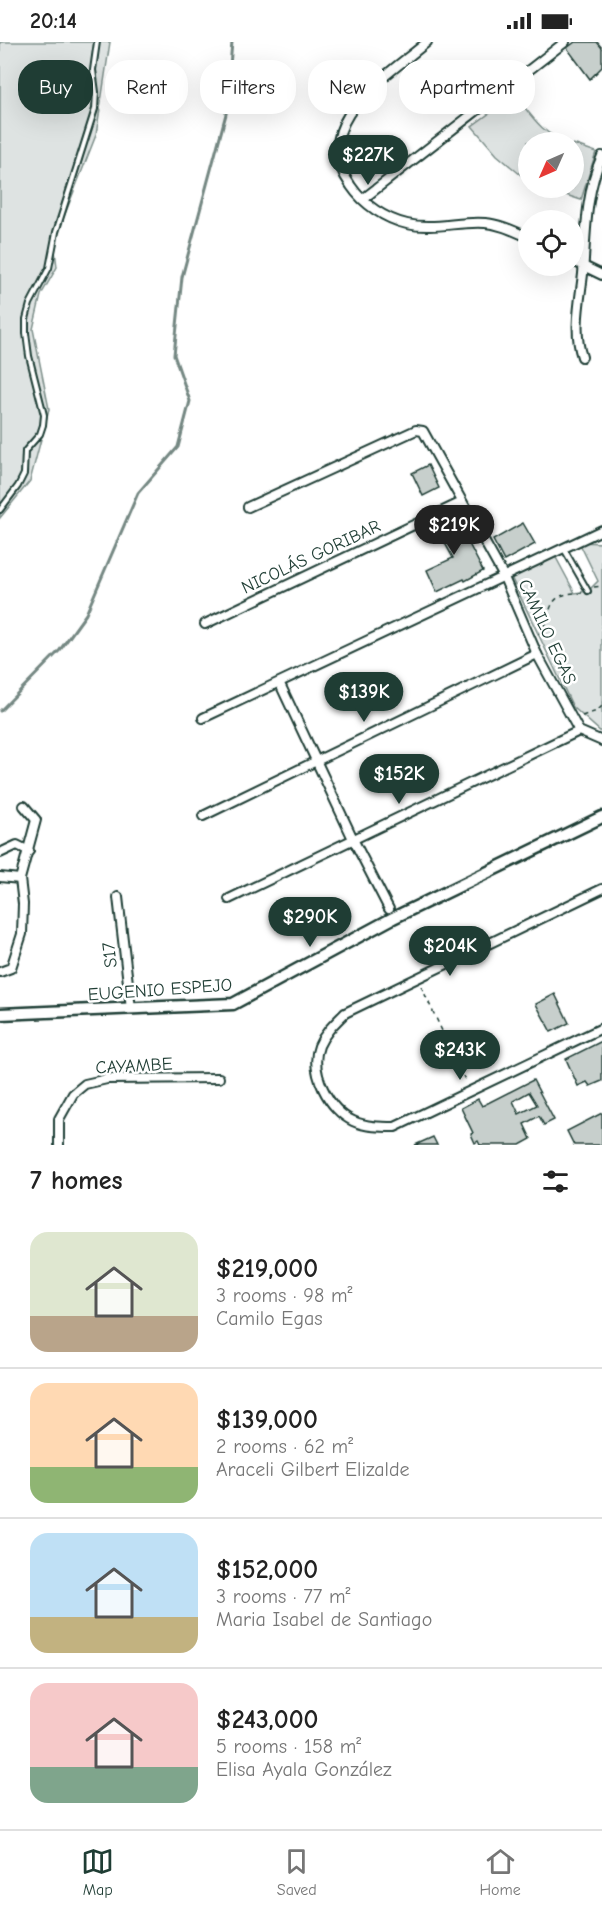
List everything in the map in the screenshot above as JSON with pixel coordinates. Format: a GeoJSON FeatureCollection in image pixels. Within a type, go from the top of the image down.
{"type":"FeatureCollection","features":[{"type":"Feature","properties":{"kind":"street"},"geometry":{"type":"LineString","coordinates":[[427,42],[360,99],[345,118],[338,143],[338,156],[346,180],[376,210],[405,224],[421,226],[484,223],[518,233]]}},
{"type":"Feature","properties":{"kind":"street"},"geometry":{"type":"LineString","coordinates":[[363,199],[565,42]]}},
{"type":"Feature","properties":{"kind":"street"},"geometry":{"type":"LineString","coordinates":[[584,256],[590,195],[595,171],[602,156]]}},
{"type":"Feature","properties":{"kind":"street"},"geometry":{"type":"LineString","coordinates":[[584,266],[602,274]]}},
{"type":"Feature","properties":{"kind":"street"},"geometry":{"type":"LineString","coordinates":[[582,276],[577,334],[582,357]]}},
{"type":"Feature","properties":{"kind":"street","name":"CAMILO EGAS"},"geometry":{"type":"LineString","coordinates":[[248,507],[416,430],[423,430],[503,575],[537,654],[579,731]]}},
{"type":"Feature","properties":{"kind":"street","name":"NICOLÁS GORIBAR"},"geometry":{"type":"LineString","coordinates":[[205,624],[462,502]]}},
{"type":"Feature","properties":{"kind":"street"},"geometry":{"type":"LineString","coordinates":[[202,718],[280,684],[503,575],[602,530]]}},
{"type":"Feature","properties":{"kind":"street"},"geometry":{"type":"LineString","coordinates":[[203,816],[537,654]]}},
{"type":"Feature","properties":{"kind":"street"},"geometry":{"type":"LineString","coordinates":[[280,684],[388,909]]}},
{"type":"Feature","properties":{"kind":"street"},"geometry":{"type":"LineString","coordinates":[[229,899],[354,841],[579,731],[602,741]]}},
{"type":"Feature","properties":{"kind":"street"},"geometry":{"type":"LineString","coordinates":[[0,972],[11,968],[22,934],[23,904],[20,879],[36,820],[24,806]]}},
{"type":"Feature","properties":{"kind":"street","name":"EUGENIO ESPEJO"},"geometry":{"type":"LineString","coordinates":[[0,1014],[241,1002],[393,918],[602,817]]}},
{"type":"Feature","properties":{"kind":"street"},"geometry":{"type":"LineString","coordinates":[[0,853],[17,845],[29,851]]}},
{"type":"Feature","properties":{"kind":"street"},"geometry":{"type":"LineString","coordinates":[[0,877],[20,879]]}},
{"type":"Feature","properties":{"kind":"street"},"geometry":{"type":"LineString","coordinates":[[602,889],[345,1013],[329,1029],[319,1047],[316,1065],[321,1086],[335,1107],[352,1121],[375,1127],[395,1127],[602,1028]]}},
{"type":"Feature","properties":{"kind":"street","name":"S17"},"geometry":{"type":"LineString","coordinates":[[118,897],[131,1009]]}},
{"type":"Feature","properties":{"kind":"street","name":"CAYAMBE"},"geometry":{"type":"LineString","coordinates":[[59,1145],[59,1119],[73,1094],[84,1084],[107,1079],[219,1078]]}},
{"type":"Feature","properties":{"kind":"lane"},"geometry":{"type":"LineString","coordinates":[[0,510],[24,474],[25,451],[44,426],[44,415],[29,356],[26,319],[30,304],[49,268],[54,238],[95,109],[93,70],[98,42]]}},
{"type":"Feature","properties":{"kind":"lane"},"geometry":{"type":"LineString","coordinates":[[564,549],[588,591]]}},
{"type":"Feature","properties":{"kind":"path"},"geometry":{"type":"LineString","coordinates":[[539,634],[544,627],[549,607],[556,599],[565,594],[588,591],[593,587],[602,586]]}},
{"type":"Feature","properties":{"kind":"path"},"geometry":{"type":"LineString","coordinates":[[573,719],[597,711],[602,706]]}},
{"type":"Feature","properties":{"kind":"path"},"geometry":{"type":"LineString","coordinates":[[417,978],[471,1091]]}},
{"type":"Feature","properties":{"kind":"shaded area"},"geometry":{"type":"Polygon","coordinates":[[[0,42],[110,42],[107,60],[105,60],[105,75],[96,135],[54,242],[57,267],[41,295],[33,329],[49,409],[30,481],[0,518],[0,42]]]}},
{"type":"Feature","properties":{"kind":"shaded area"},"geometry":{"type":"Polygon","coordinates":[[[489,114],[530,114],[547,132],[518,132],[518,173],[497,155],[472,126],[489,114]]]}},
{"type":"Feature","properties":{"kind":"shaded area"},"geometry":{"type":"Polygon","coordinates":[[[584,148],[596,152],[584,190],[584,148]]]}},
{"type":"Feature","properties":{"kind":"shaded area"},"geometry":{"type":"Polygon","coordinates":[[[579,542],[602,543],[602,733],[573,707],[511,577],[554,554],[575,593],[588,591],[598,581],[579,542]]]}},
{"type":"Feature","properties":{"kind":"building"},"geometry":{"type":"Polygon","coordinates":[[[575,42],[597,42],[602,48],[602,67],[590,79],[567,48],[575,42]]]}},
{"type":"Feature","properties":{"kind":"building"},"geometry":{"type":"Polygon","coordinates":[[[428,465],[439,488],[423,496],[412,473],[428,465]]]}},
{"type":"Feature","properties":{"kind":"building"},"geometry":{"type":"Polygon","coordinates":[[[453,513],[483,571],[437,592],[427,570],[453,558],[434,523],[453,513]]]}},
{"type":"Feature","properties":{"kind":"building"},"geometry":{"type":"Polygon","coordinates":[[[523,523],[535,544],[504,561],[493,540],[523,523]]]}},
{"type":"Feature","properties":{"kind":"building"},"geometry":{"type":"Polygon","coordinates":[[[555,994],[569,1023],[551,1032],[536,1004],[555,994]]]}},
{"type":"Feature","properties":{"kind":"building"},"geometry":{"type":"Polygon","coordinates":[[[602,1041],[602,1081],[590,1086],[587,1082],[578,1086],[566,1059],[602,1041]]]}},
{"type":"Feature","properties":{"kind":"building"},"geometry":{"type":"Polygon","coordinates":[[[533,1080],[554,1120],[544,1125],[539,1116],[524,1124],[531,1139],[520,1145],[480,1145],[478,1141],[475,1143],[471,1134],[473,1133],[461,1108],[478,1099],[482,1106],[533,1080]],[[529,1092],[513,1101],[519,1114],[537,1105],[529,1092]]]}},
{"type":"Feature","properties":{"kind":"building"},"geometry":{"type":"Polygon","coordinates":[[[602,1113],[602,1145],[574,1145],[567,1131],[602,1113]]]}},
{"type":"Feature","properties":{"kind":"building"},"geometry":{"type":"Polygon","coordinates":[[[433,1137],[437,1145],[415,1145],[433,1137]]]}},
{"type":"Feature","properties":{"kind":"waterway"},"geometry":{"type":"LineString","coordinates":[[0,711],[60,650],[86,614],[138,493],[178,447],[190,401],[174,355],[182,277],[226,114],[232,42]]}}]}
